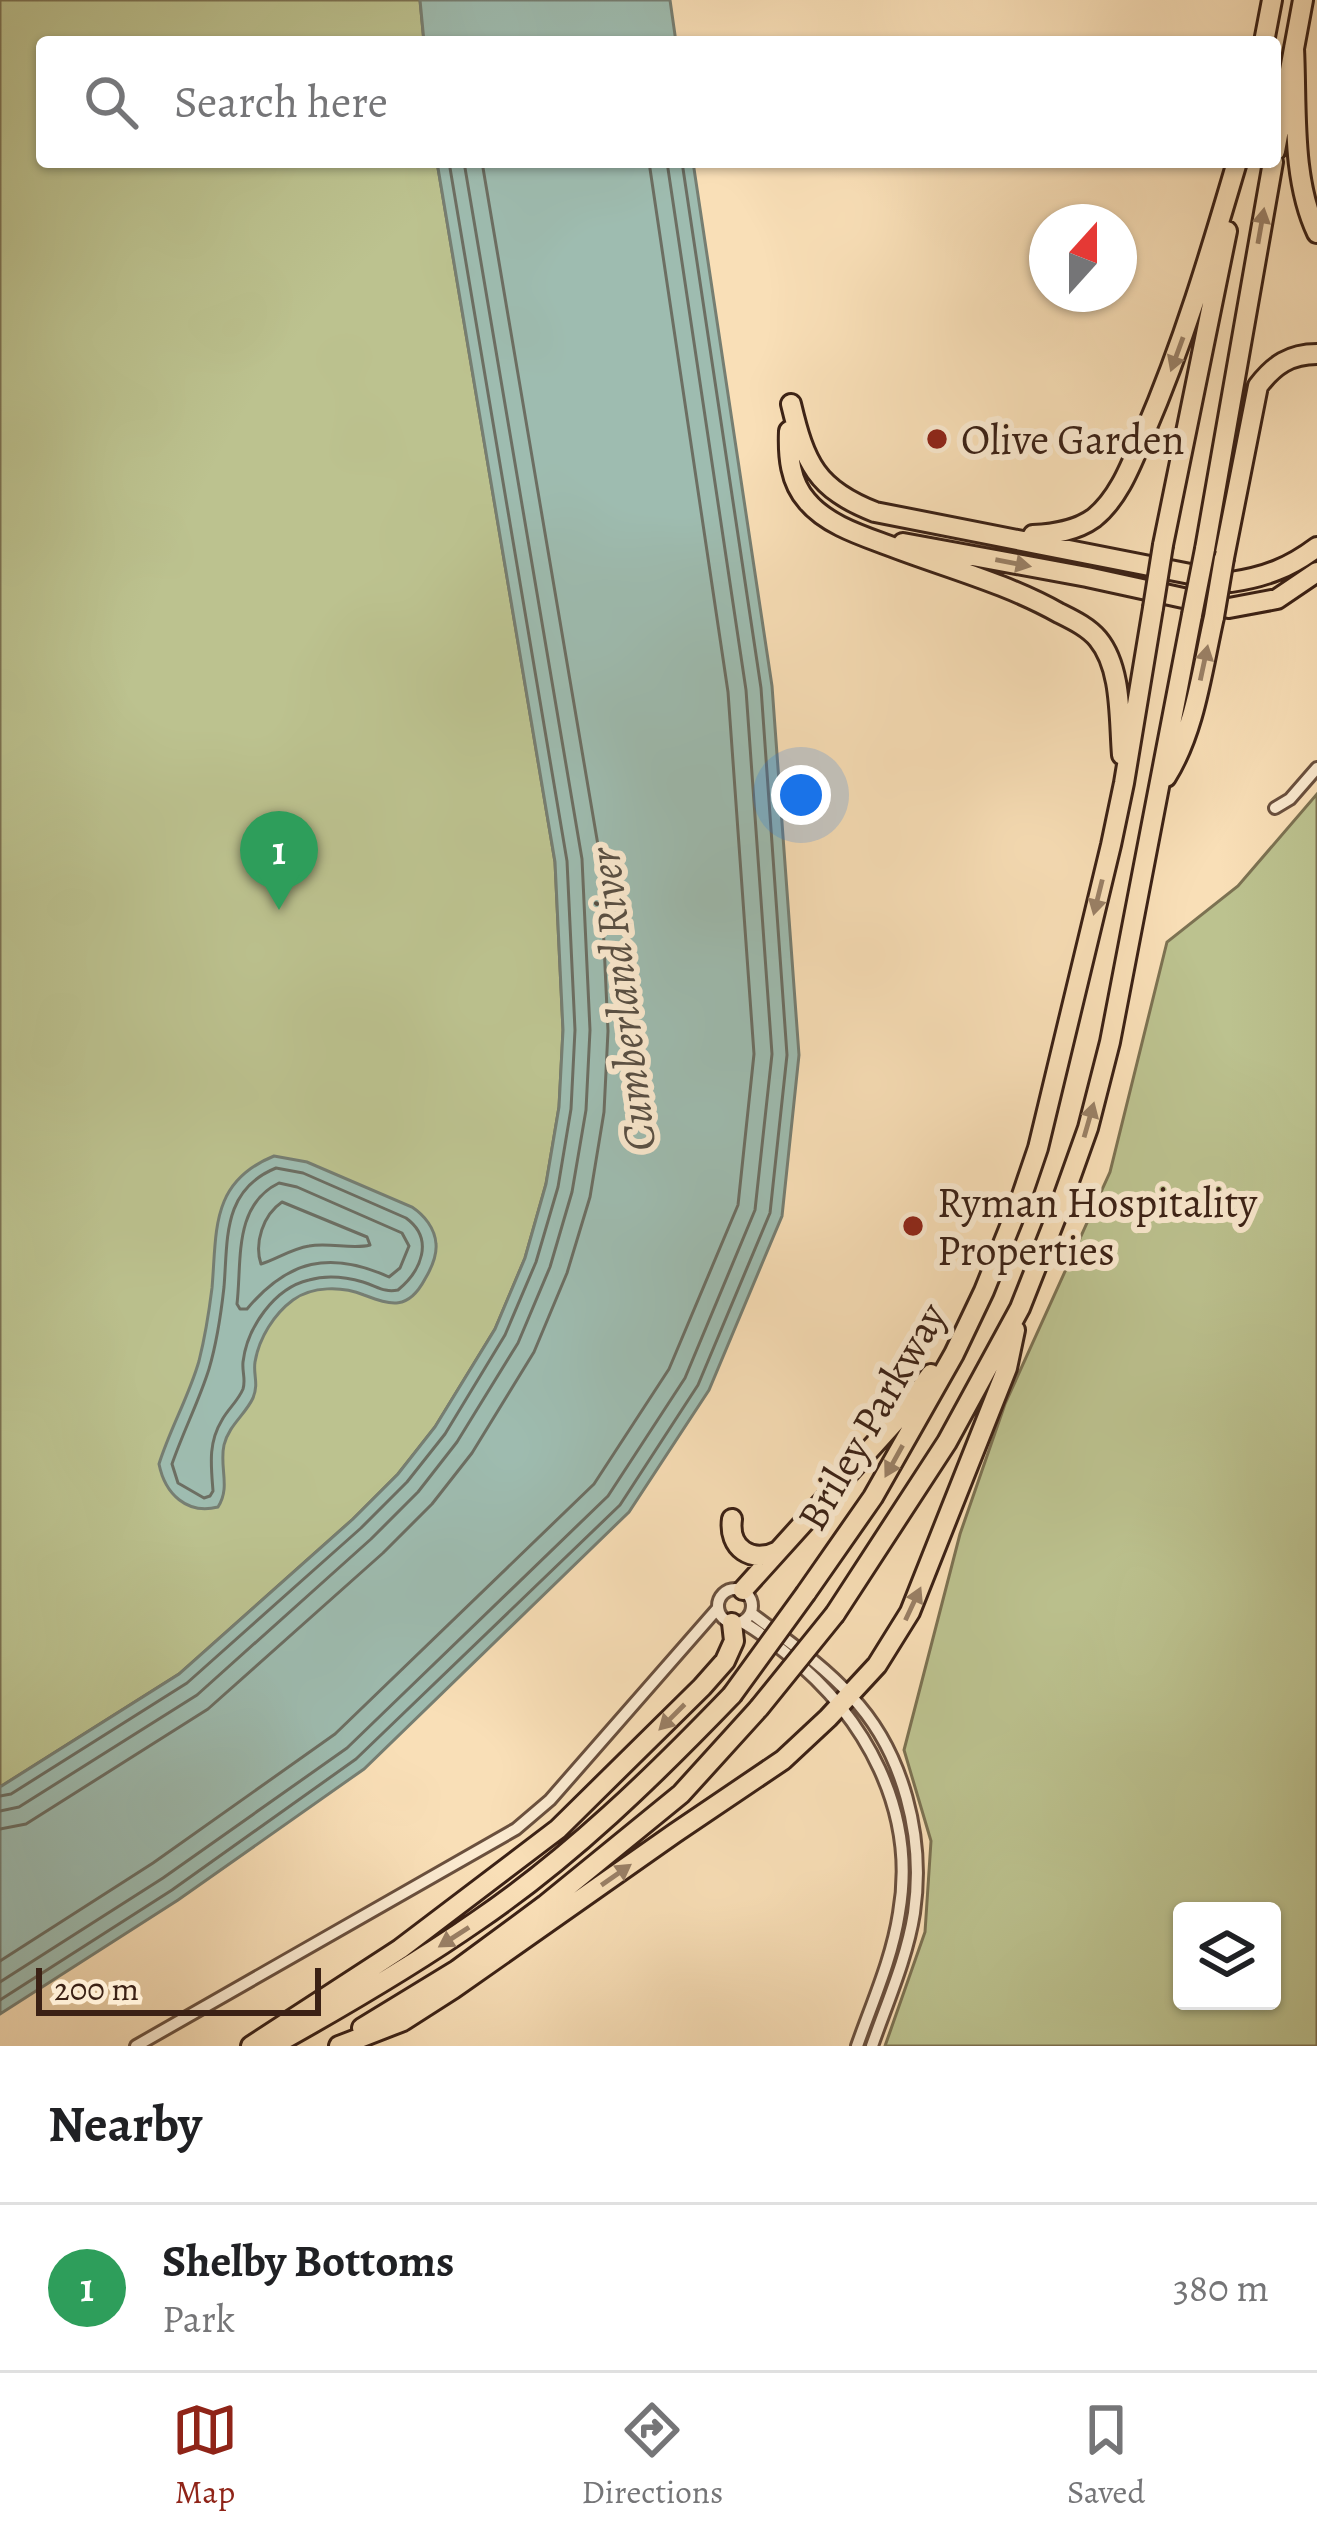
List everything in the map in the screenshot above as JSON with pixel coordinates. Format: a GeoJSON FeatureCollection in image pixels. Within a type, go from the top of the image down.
{"type":"FeatureCollection","features":[{"type":"Feature","properties":{"kind":"highway"},"geometry":{"type":"LineString","coordinates":[[1265,36],[1272,0]]}},
{"type":"Feature","properties":{"kind":"highway"},"geometry":{"type":"LineString","coordinates":[[1281,118],[1304,0]]}},
{"type":"Feature","properties":{"kind":"highway"},"geometry":{"type":"LineString","coordinates":[[1294,48],[1298,159],[1317,233]]}},
{"type":"Feature","properties":{"kind":"highway"},"geometry":{"type":"LineString","coordinates":[[983,531],[1053,534],[1079,527],[1109,503],[1166,382],[1237,168]]}},
{"type":"Feature","properties":{"kind":"highway","name":"Briley Parkway"},"geometry":{"type":"LineString","coordinates":[[272,2046],[481,1919],[657,1773],[732,1695],[806,1593],[873,1497],[954,1354],[1003,1244],[1038,1148],[1124,783],[1163,545],[1238,168]]}},
{"type":"Feature","properties":{"kind":"highway","name":"Briley Parkway"},"geometry":{"type":"LineString","coordinates":[[336,2046],[458,1970],[681,1794],[835,1614],[946,1442],[1020,1308],[1088,1128],[1110,1042],[1161,787],[1272,168]]}},
{"type":"Feature","properties":{"kind":"highway"},"geometry":{"type":"LineString","coordinates":[[1161,787],[1180,756],[1214,616],[1258,386],[1277,364],[1297,355],[1317,354]]}},
{"type":"Feature","properties":{"kind":"highway"},"geometry":{"type":"LineString","coordinates":[[1124,783],[1118,689],[1101,642],[1088,629],[1045,605],[857,534],[807,502],[789,462],[791,404],[808,464],[834,492],[874,512],[1231,582],[1267,577],[1317,547]]}},
{"type":"Feature","properties":{"kind":"highway"},"geometry":{"type":"LineString","coordinates":[[819,511],[834,492]]}},
{"type":"Feature","properties":{"kind":"highway"},"geometry":{"type":"LineString","coordinates":[[857,534],[1229,608],[1277,599],[1317,572]]}},
{"type":"Feature","properties":{"kind":"highway"},"geometry":{"type":"LineString","coordinates":[[742,1590],[901,1415],[948,1350],[1003,1244]]}},
{"type":"Feature","properties":{"kind":"highway"},"geometry":{"type":"LineString","coordinates":[[336,2046],[403,2021],[454,1990],[783,1760],[877,1665],[910,1612],[1007,1368],[1020,1308]]}},
{"type":"Feature","properties":{"kind":"highway"},"geometry":{"type":"LineString","coordinates":[[732,1519],[732,1536],[742,1550],[758,1556],[778,1551]]}},
{"type":"Feature","properties":{"kind":"highway"},"geometry":{"type":"LineString","coordinates":[[251,2046],[400,1949],[558,1829],[702,1687],[724,1661],[738,1620]]}},
{"type":"Feature","properties":{"kind":"street"},"geometry":{"type":"LineString","coordinates":[[1275,808],[1290,799],[1317,768]]}},
{"type":"Feature","properties":{"kind":"street"},"geometry":{"type":"LineString","coordinates":[[136,2046],[516,1829],[550,1800],[718,1608],[725,1592],[742,1590],[751,1598],[738,1620],[705,1628],[694,1636]]}},
{"type":"Feature","properties":{"kind":"street"},"geometry":{"type":"LineString","coordinates":[[718,1608],[755,1629],[845,1699],[878,1730],[898,1774],[916,1851],[914,1914],[872,2046]]}},
{"type":"Feature","properties":{"kind":"street"},"geometry":{"type":"LineString","coordinates":[[845,1699],[879,1765],[898,1822],[902,1852],[900,1912],[857,2046]]}},
{"type":"Feature","properties":{"kind":"green space"},"geometry":{"type":"Polygon","coordinates":[[[0,0],[420,0],[423,36],[36,36],[36,168],[438,168],[555,862],[563,1030],[559,1107],[546,1184],[525,1258],[495,1329],[435,1427],[398,1474],[179,1674],[0,1787],[0,0]]]}},
{"type":"Feature","properties":{"kind":"green space"},"geometry":{"type":"Polygon","coordinates":[[[1317,794],[1317,2046],[885,2046],[925,1932],[931,1841],[904,1750],[960,1534],[1005,1404],[1110,1172],[1167,942],[1238,886],[1317,794]]]}},
{"type":"Feature","properties":{"kind":"water"},"geometry":{"type":"Polygon","coordinates":[[[420,0],[670,0],[675,36],[423,36],[420,0]]]}},
{"type":"Feature","properties":{"kind":"water","name":"Cumberland River"},"geometry":{"type":"Polygon","coordinates":[[[438,168],[694,168],[772,686],[799,1055],[782,1216],[709,1390],[629,1512],[364,1769],[178,1900],[0,2014],[0,1787],[179,1674],[353,1519],[398,1474],[435,1427],[495,1329],[525,1258],[546,1184],[559,1107],[563,1030],[555,862],[438,168]]]}},
{"type":"Feature","properties":{"kind":"water"},"geometry":{"type":"Polygon","coordinates":[[[274,1156],[307,1162],[412,1207],[431,1227],[436,1253],[419,1289],[405,1301],[391,1303],[327,1289],[301,1295],[280,1312],[257,1353],[253,1398],[224,1445],[222,1499],[218,1507],[197,1508],[172,1493],[159,1464],[199,1361],[221,1210],[238,1180],[274,1156]]]}},
{"type":"Feature","properties":{"kind":"place","name":"Olive Garden"},"geometry":{"type":"Point","coordinates":[937,439]}},
{"type":"Feature","properties":{"kind":"place","name":"Shelby Bottoms"},"geometry":{"type":"Point","coordinates":[279,910]}},
{"type":"Feature","properties":{"kind":"place","name":"Ryman Hospitality Properties"},"geometry":{"type":"Point","coordinates":[913,1226]}}]}
